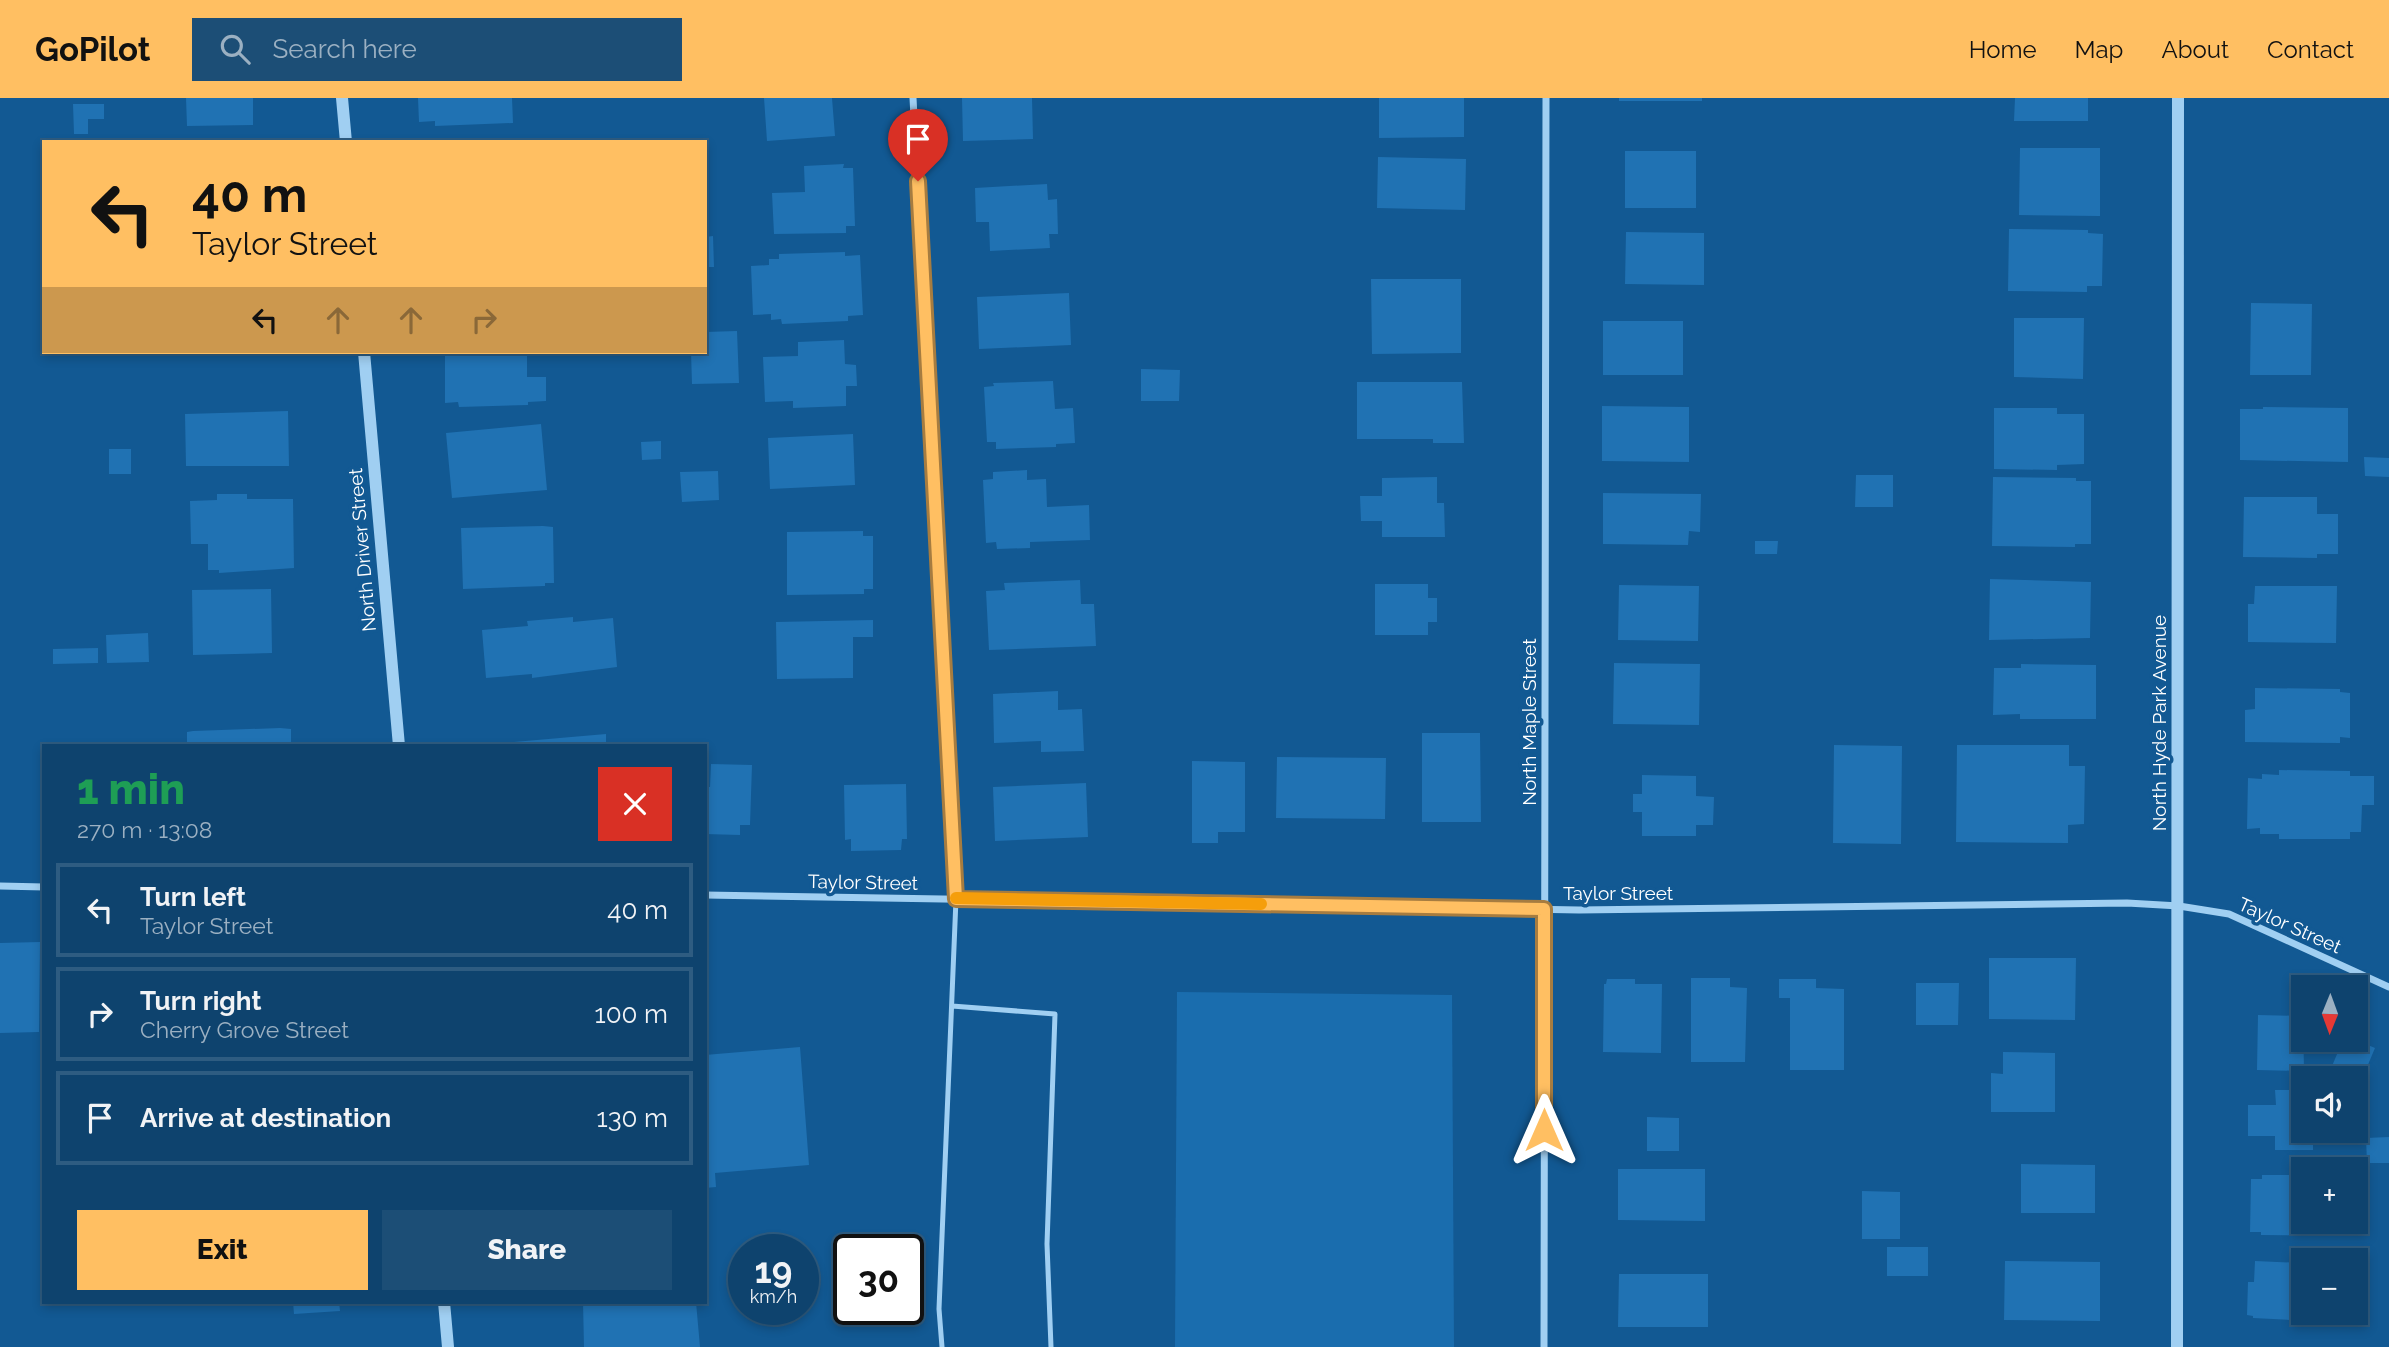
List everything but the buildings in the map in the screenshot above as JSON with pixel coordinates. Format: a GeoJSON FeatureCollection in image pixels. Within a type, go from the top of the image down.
{"type":"FeatureCollection","features":[{"type":"Feature","properties":{"kind":"street"},"geometry":{"type":"LineString","coordinates":[[342,98],[346,140]]}},
{"type":"Feature","properties":{"kind":"street"},"geometry":{"type":"LineString","coordinates":[[914,98],[956,899]]}},
{"type":"Feature","properties":{"kind":"street","name":"North Maple Street"},"geometry":{"type":"LineString","coordinates":[[1544,1347],[1546,98]]}},
{"type":"Feature","properties":{"kind":"street","name":"North Hyde Park Avenue"},"geometry":{"type":"LineString","coordinates":[[2177,1347],[2178,98]]}},
{"type":"Feature","properties":{"kind":"street","name":"North Driver Street"},"geometry":{"type":"LineString","coordinates":[[364,354],[399,744]]}},
{"type":"Feature","properties":{"kind":"street"},"geometry":{"type":"LineString","coordinates":[[0,887],[42,887]]}},
{"type":"Feature","properties":{"kind":"street","name":"Taylor Street"},"geometry":{"type":"LineString","coordinates":[[707,895],[1544,909],[2127,903],[2179,906],[2229,914],[2389,987]]}},
{"type":"Feature","properties":{"kind":"street"},"geometry":{"type":"LineString","coordinates":[[444,1304],[448,1347]]}},
{"type":"Feature","properties":{"kind":"lane"},"geometry":{"type":"LineString","coordinates":[[942,1347],[939,1309],[956,899]]}},
{"type":"Feature","properties":{"kind":"lane"},"geometry":{"type":"LineString","coordinates":[[952,1006],[1055,1014],[1047,1244],[1051,1347]]}},
{"type":"Feature","properties":{"kind":"shaded area"},"geometry":{"type":"Polygon","coordinates":[[[1177,992],[1452,995],[1454,1347],[1175,1347],[1177,992]]]}},
{"type":"Feature","properties":{"kind":"slow traffic"},"geometry":{"type":"LineString","coordinates":[[956,898],[1261,904]]}},
{"type":"Feature","properties":{"kind":"route"},"geometry":{"type":"LineString","coordinates":[[918,181],[956,899],[1544,909],[1544,1130]]}}]}
